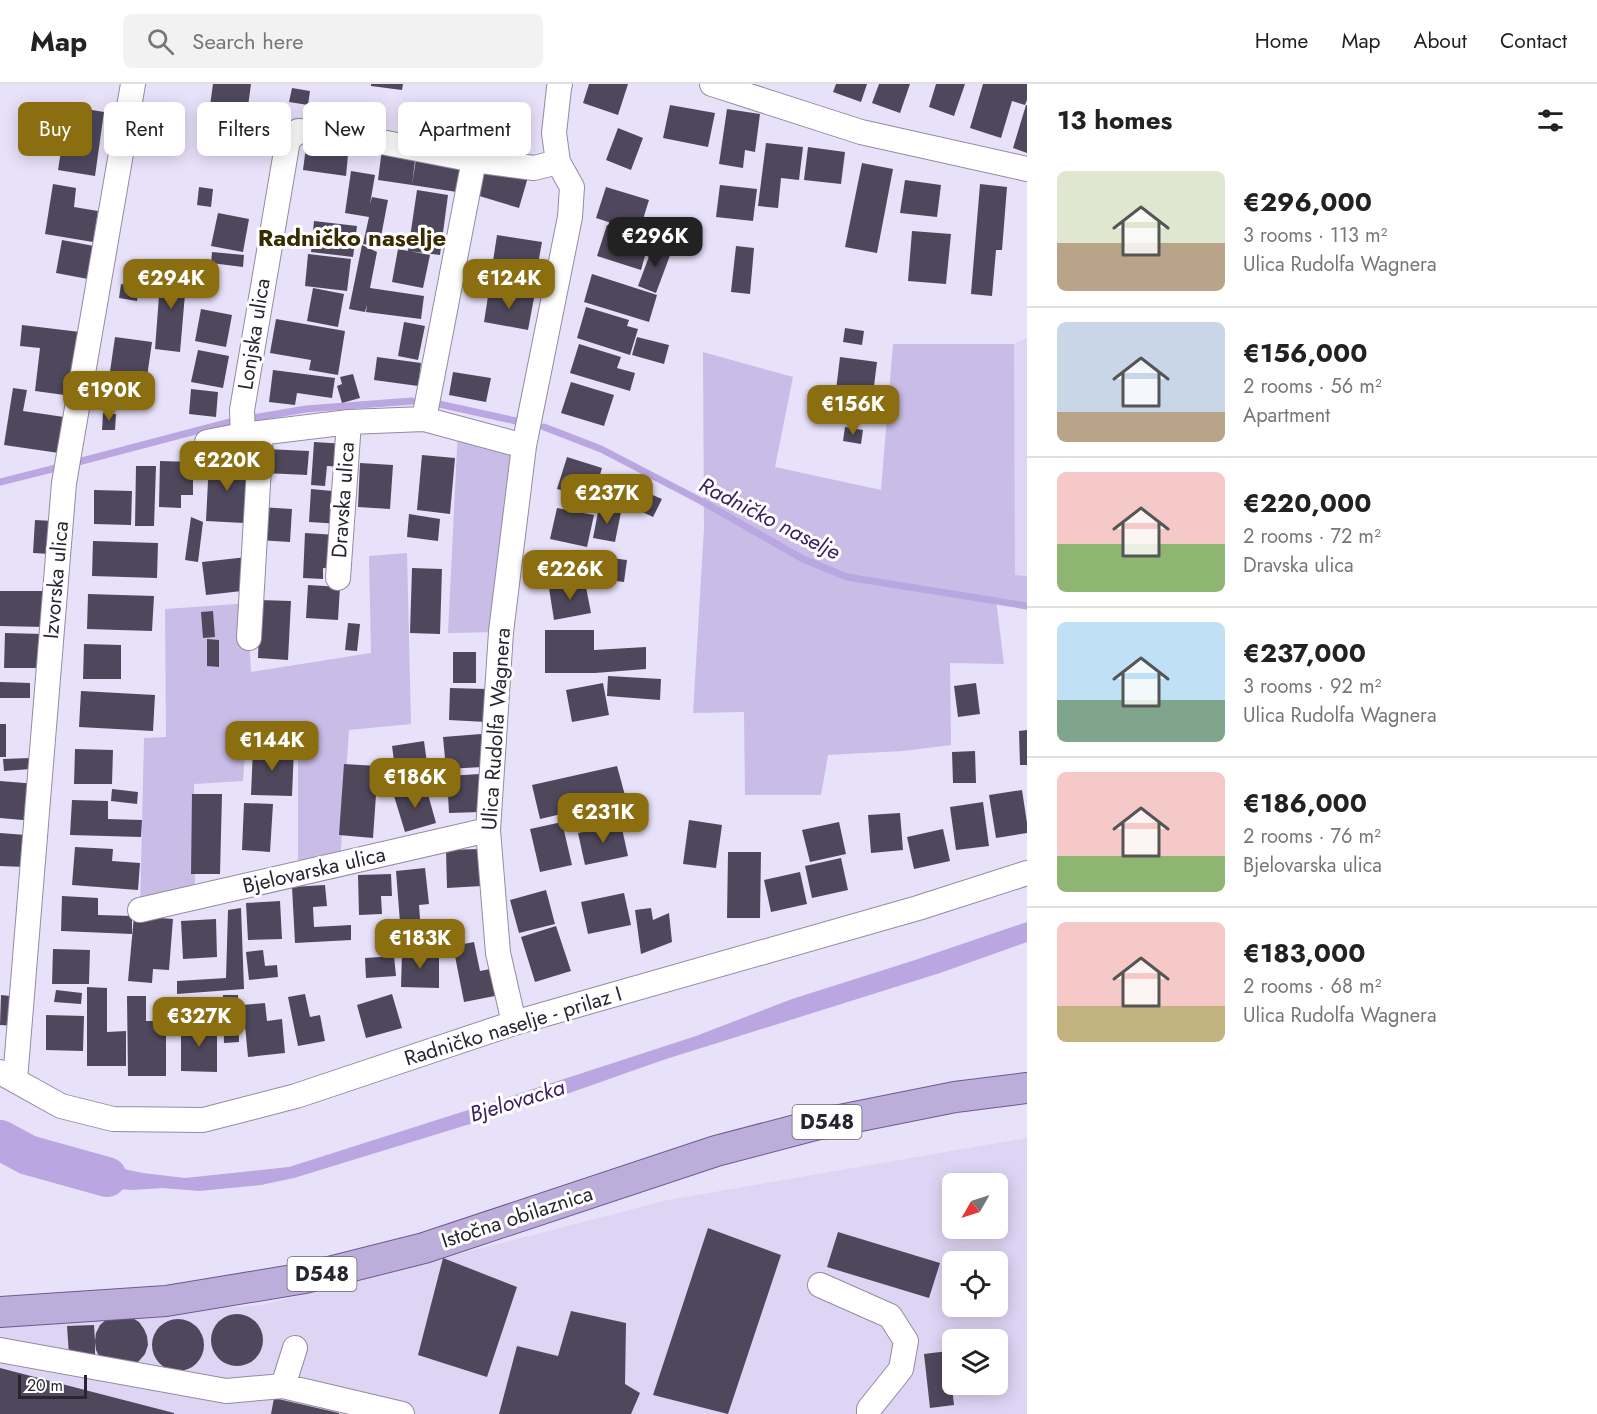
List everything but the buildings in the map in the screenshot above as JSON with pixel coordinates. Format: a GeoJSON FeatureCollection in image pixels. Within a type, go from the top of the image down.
{"type":"FeatureCollection","features":[{"type":"Feature","properties":{"kind":"main road","name":"Istočna obilaznica"},"geometry":{"type":"LineString","coordinates":[[0,1312],[166,1301],[305,1278],[424,1248],[716,1151],[804,1128],[955,1097],[1027,1088]]}},
{"type":"Feature","properties":{"kind":"street","name":"Izvorska ulica"},"geometry":{"type":"LineString","coordinates":[[8,1076],[64,483],[133,84]]}},
{"type":"Feature","properties":{"kind":"street","name":"Ulica Rudolfa Wagnera"},"geometry":{"type":"LineString","coordinates":[[514,1023],[498,953],[488,830],[501,632],[524,446],[570,217],[572,187],[558,162],[554,133],[560,84]]}},
{"type":"Feature","properties":{"kind":"street"},"geometry":{"type":"LineString","coordinates":[[712,84],[861,132],[1027,169]]}},
{"type":"Feature","properties":{"kind":"street","name":"Lonjska ulica"},"geometry":{"type":"LineString","coordinates":[[252,434],[242,410],[288,140],[298,131],[335,133],[474,160]]}},
{"type":"Feature","properties":{"kind":"street"},"geometry":{"type":"LineString","coordinates":[[424,419],[474,160],[534,168],[558,162]]}},
{"type":"Feature","properties":{"kind":"street","name":"Dravska ulica"},"geometry":{"type":"LineString","coordinates":[[207,442],[349,422],[424,419],[524,446]]}},
{"type":"Feature","properties":{"kind":"street","name":"Dravska ulica"},"geometry":{"type":"LineString","coordinates":[[338,578],[349,422]]}},
{"type":"Feature","properties":{"kind":"street"},"geometry":{"type":"LineString","coordinates":[[249,638],[252,434]]}},
{"type":"Feature","properties":{"kind":"street","name":"Bjelovarska ulica"},"geometry":{"type":"LineString","coordinates":[[140,910],[488,830]]}},
{"type":"Feature","properties":{"kind":"street","name":"Radničko naselje - prilaz I"},"geometry":{"type":"LineString","coordinates":[[8,1076],[61,1106],[113,1119],[203,1120],[296,1096],[514,1023],[918,908],[1027,873]]}},
{"type":"Feature","properties":{"kind":"street"},"geometry":{"type":"LineString","coordinates":[[820,1286],[890,1316],[906,1341],[901,1369],[869,1409],[869,1414]]}},
{"type":"Feature","properties":{"kind":"street"},"geometry":{"type":"LineString","coordinates":[[283,1386],[295,1348]]}},
{"type":"Feature","properties":{"kind":"street"},"geometry":{"type":"LineString","coordinates":[[0,1350],[226,1391],[283,1386],[402,1414]]}},
{"type":"Feature","properties":{"kind":"shaded area"},"geometry":{"type":"Polygon","coordinates":[[[1027,338],[1027,576],[1015,575],[1014,344],[1027,338]]]}},
{"type":"Feature","properties":{"kind":"shaded area"},"geometry":{"type":"Polygon","coordinates":[[[893,344],[1014,344],[1015,575],[1027,576],[1027,606],[996,600],[1004,664],[950,663],[951,745],[903,751],[828,755],[821,795],[745,795],[744,712],[693,713],[704,528],[703,352],[793,377],[775,467],[881,490],[893,344]]]}},
{"type":"Feature","properties":{"kind":"shaded area"},"geometry":{"type":"Polygon","coordinates":[[[458,428],[524,446],[501,632],[448,633],[458,428]]]}},
{"type":"Feature","properties":{"kind":"shaded area"},"geometry":{"type":"Polygon","coordinates":[[[407,553],[411,724],[349,730],[340,864],[298,874],[298,740],[246,741],[243,781],[194,784],[195,898],[140,910],[144,738],[166,737],[165,609],[251,603],[249,638],[251,672],[371,653],[369,556],[407,553]]]}},
{"type":"Feature","properties":{"kind":"shaded area"},"geometry":{"type":"Polygon","coordinates":[[[1027,1138],[1027,1414],[0,1414],[0,1313],[262,1305],[668,1200],[1027,1138]]]}},
{"type":"Feature","properties":{"kind":"water"},"geometry":{"type":"Polygon","coordinates":[[[1027,922],[1027,942],[940,973],[663,1060],[561,1096],[294,1178],[261,1185],[199,1191],[162,1188],[133,1190],[104,1188],[55,1162],[73,1163],[98,1169],[109,1166],[185,1178],[289,1167],[696,1036],[792,999],[1027,922]]]}},
{"type":"Feature","properties":{"kind":"waterway","name":"Radničko naselje"},"geometry":{"type":"LineString","coordinates":[[253,418],[306,409],[412,401]]}},
{"type":"Feature","properties":{"kind":"waterway","name":"Radničko naselje"},"geometry":{"type":"LineString","coordinates":[[439,404],[516,421]]}},
{"type":"Feature","properties":{"kind":"waterway","name":"Radničko naselje"},"geometry":{"type":"LineString","coordinates":[[78,462],[230,422]]}},
{"type":"Feature","properties":{"kind":"waterway","name":"Radničko naselje"},"geometry":{"type":"LineString","coordinates":[[544,427],[601,449],[701,501],[803,559],[847,577],[1027,606]]}},
{"type":"Feature","properties":{"kind":"waterway","name":"Radničko naselje"},"geometry":{"type":"LineString","coordinates":[[0,482],[56,468]]}},
{"type":"Feature","properties":{"kind":"waterway","name":"Bjelovacka"},"geometry":{"type":"LineString","coordinates":[[0,1140],[28,1155],[107,1177]]}},
{"type":"Feature","properties":{"kind":"district","name":"Radničko naselje"},"geometry":{"type":"Point","coordinates":[352,237]}}]}
